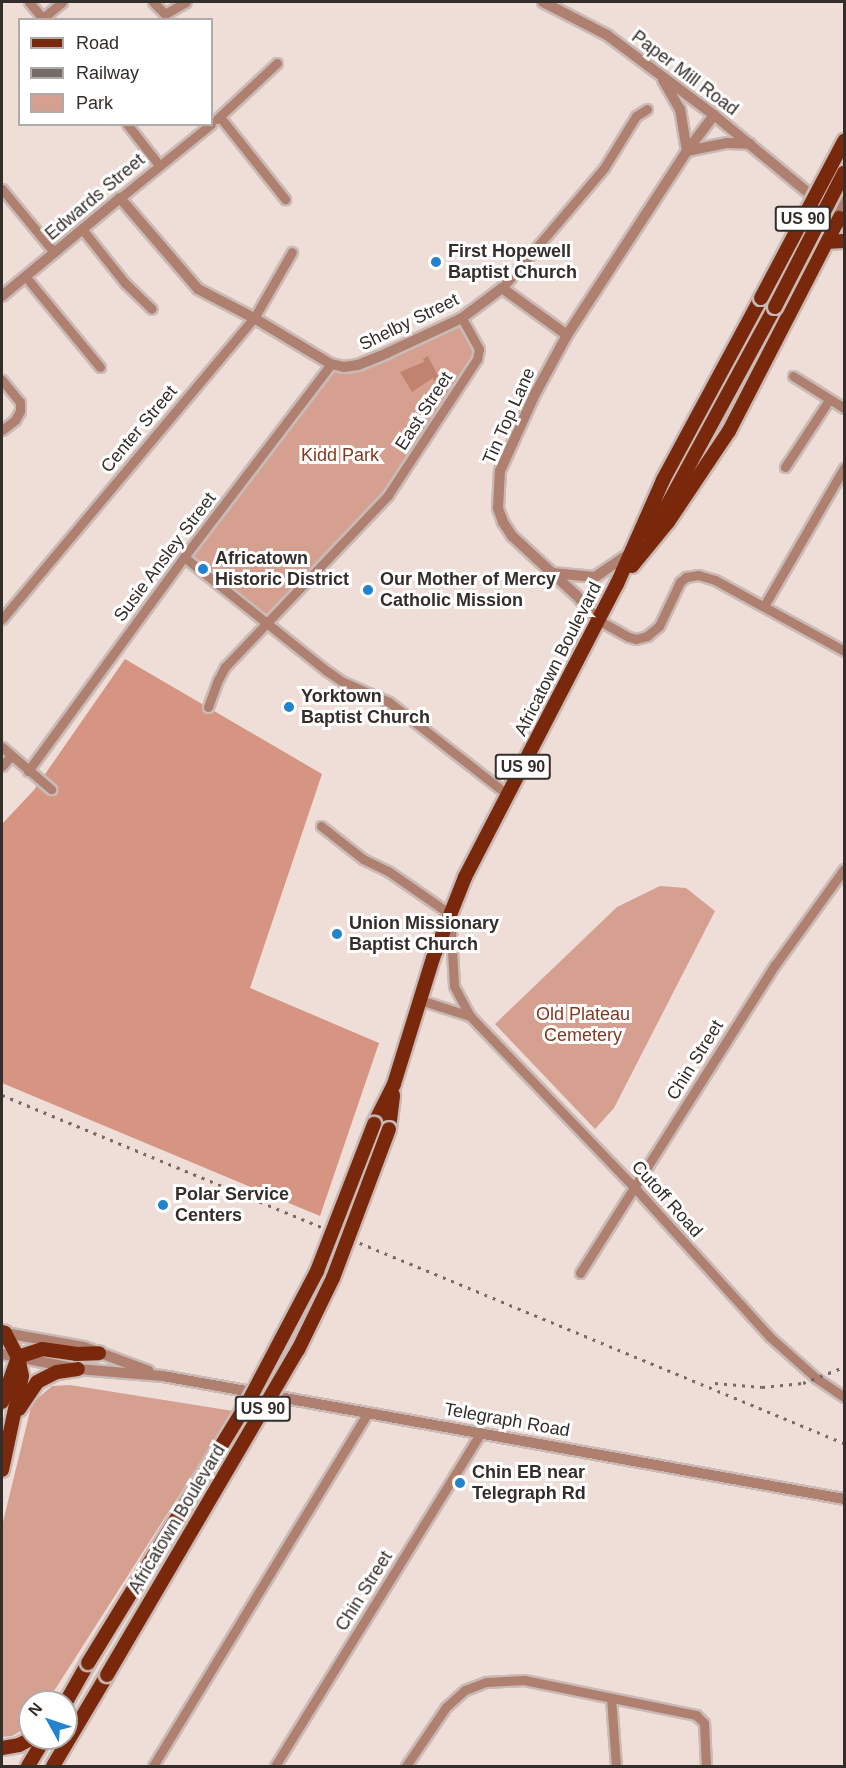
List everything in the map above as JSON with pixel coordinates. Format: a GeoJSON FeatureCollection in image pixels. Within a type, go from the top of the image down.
{"type":"FeatureCollection","features":[{"type":"Feature","properties":{"kind":"main road","name":"Africatown Boulevard"},"geometry":{"type":"LineString","coordinates":[[73,1690],[247,1404],[317,1272],[374,1124],[394,1084],[420,1000],[465,877],[617,584],[663,480],[844,141]]}},
{"type":"Feature","properties":{"kind":"main road","name":"Africatown Boulevard"},"geometry":{"type":"LineString","coordinates":[[633,551],[668,504],[775,307],[844,173]]}},
{"type":"Feature","properties":{"kind":"main road"},"geometry":{"type":"LineString","coordinates":[[617,584],[668,522],[729,431],[826,242],[842,221]]}},
{"type":"Feature","properties":{"kind":"main road"},"geometry":{"type":"LineString","coordinates":[[826,242],[844,241]]}},
{"type":"Feature","properties":{"kind":"main road","name":"Africatown Boulevard"},"geometry":{"type":"LineString","coordinates":[[53,1767],[298,1350],[333,1278],[389,1129],[394,1084]]}},
{"type":"Feature","properties":{"kind":"main road"},"geometry":{"type":"LineString","coordinates":[[2,1470],[22,1376],[18,1357],[3,1333]]}},
{"type":"Feature","properties":{"kind":"main road"},"geometry":{"type":"LineString","coordinates":[[18,1357],[42,1349],[76,1354],[99,1353]]}},
{"type":"Feature","properties":{"kind":"main road"},"geometry":{"type":"LineString","coordinates":[[2,1402],[18,1357]]}},
{"type":"Feature","properties":{"kind":"main road"},"geometry":{"type":"LineString","coordinates":[[13,1419],[26,1394],[37,1382],[57,1372],[78,1369]]}},
{"type":"Feature","properties":{"kind":"main road"},"geometry":{"type":"LineString","coordinates":[[2,1748],[18,1745]]}},
{"type":"Feature","properties":{"kind":"main road"},"geometry":{"type":"LineString","coordinates":[[28,1767],[38,1750]]}},
{"type":"Feature","properties":{"kind":"street"},"geometry":{"type":"LineString","coordinates":[[29,2],[42,18]]}},
{"type":"Feature","properties":{"kind":"street"},"geometry":{"type":"LineString","coordinates":[[44,18],[62,2]]}},
{"type":"Feature","properties":{"kind":"street"},"geometry":{"type":"LineString","coordinates":[[153,2],[165,14],[186,2]]}},
{"type":"Feature","properties":{"kind":"street","name":"Paper Mill Road"},"geometry":{"type":"LineString","coordinates":[[543,2],[608,34],[751,144],[842,221]]}},
{"type":"Feature","properties":{"kind":"street","name":"Edwards Street"},"geometry":{"type":"LineString","coordinates":[[213,122],[277,63]]}},
{"type":"Feature","properties":{"kind":"street"},"geometry":{"type":"LineString","coordinates":[[660,75],[680,109],[687,151],[727,143],[751,144]]}},
{"type":"Feature","properties":{"kind":"street","name":"Shelby Street"},"geometry":{"type":"LineString","coordinates":[[331,364],[344,367],[358,365],[462,318],[502,288],[604,168],[636,116],[646,110]]}},
{"type":"Feature","properties":{"kind":"street","name":"Tin Top Lane"},"geometry":{"type":"LineString","coordinates":[[598,620],[512,536],[498,508],[498,488],[506,454],[567,335],[687,151],[714,115]]}},
{"type":"Feature","properties":{"kind":"street"},"geometry":{"type":"LineString","coordinates":[[220,117],[285,200]]}},
{"type":"Feature","properties":{"kind":"street"},"geometry":{"type":"LineString","coordinates":[[129,126],[159,165]]}},
{"type":"Feature","properties":{"kind":"street","name":"Edwards Street"},"geometry":{"type":"LineString","coordinates":[[2,296],[208,126]]}},
{"type":"Feature","properties":{"kind":"street"},"geometry":{"type":"LineString","coordinates":[[842,221],[844,160]]}},
{"type":"Feature","properties":{"kind":"street"},"geometry":{"type":"LineString","coordinates":[[2,189],[54,252]]}},
{"type":"Feature","properties":{"kind":"street"},"geometry":{"type":"LineString","coordinates":[[120,198],[198,289],[254,318],[331,364]]}},
{"type":"Feature","properties":{"kind":"street"},"geometry":{"type":"LineString","coordinates":[[82,229],[125,283],[152,309]]}},
{"type":"Feature","properties":{"kind":"street","name":"Center Street"},"geometry":{"type":"LineString","coordinates":[[2,619],[254,318],[292,252]]}},
{"type":"Feature","properties":{"kind":"street"},"geometry":{"type":"LineString","coordinates":[[25,276],[99,367]]}},
{"type":"Feature","properties":{"kind":"street"},"geometry":{"type":"LineString","coordinates":[[502,288],[567,335]]}},
{"type":"Feature","properties":{"kind":"street","name":"East Street"},"geometry":{"type":"LineString","coordinates":[[208,707],[225,667],[388,495],[477,359],[479,349],[462,318]]}},
{"type":"Feature","properties":{"kind":"street","name":"Susie Ansley Street"},"geometry":{"type":"LineString","coordinates":[[28,771],[184,557],[331,364]]}},
{"type":"Feature","properties":{"kind":"street"},"geometry":{"type":"LineString","coordinates":[[793,376],[844,408]]}},
{"type":"Feature","properties":{"kind":"street"},"geometry":{"type":"LineString","coordinates":[[2,380],[20,402],[20,411],[15,420],[2,430]]}},
{"type":"Feature","properties":{"kind":"street"},"geometry":{"type":"LineString","coordinates":[[785,467],[829,400]]}},
{"type":"Feature","properties":{"kind":"street"},"geometry":{"type":"LineString","coordinates":[[764,606],[844,468]]}},
{"type":"Feature","properties":{"kind":"street"},"geometry":{"type":"LineString","coordinates":[[552,573],[595,577],[633,551]]}},
{"type":"Feature","properties":{"kind":"street"},"geometry":{"type":"LineString","coordinates":[[184,557],[343,682],[389,702],[508,795]]}},
{"type":"Feature","properties":{"kind":"street"},"geometry":{"type":"LineString","coordinates":[[598,620],[629,637],[636,639],[647,636],[659,626],[675,588],[692,575],[715,580],[844,651]]}},
{"type":"Feature","properties":{"kind":"street"},"geometry":{"type":"LineString","coordinates":[[2,747],[51,789]]}},
{"type":"Feature","properties":{"kind":"street"},"geometry":{"type":"LineString","coordinates":[[2,766],[11,756]]}},
{"type":"Feature","properties":{"kind":"street"},"geometry":{"type":"LineString","coordinates":[[321,826],[363,859],[388,871],[450,914]]}},
{"type":"Feature","properties":{"kind":"street","name":"Chin Street"},"geometry":{"type":"LineString","coordinates":[[580,1273],[775,964],[844,869]]}},
{"type":"Feature","properties":{"kind":"street","name":"Cutoff Road"},"geometry":{"type":"LineString","coordinates":[[450,914],[454,986],[470,1016],[635,1188],[770,1337],[816,1378],[844,1397]]}},
{"type":"Feature","properties":{"kind":"street","name":"Cutoff Road"},"geometry":{"type":"LineString","coordinates":[[420,1000],[470,1016]]}},
{"type":"Feature","properties":{"kind":"street","name":"Telegraph Road"},"geometry":{"type":"LineString","coordinates":[[3,1333],[84,1347],[163,1376]]}},
{"type":"Feature","properties":{"kind":"street","name":"Telegraph Road"},"geometry":{"type":"LineString","coordinates":[[2,1354],[78,1369],[163,1376],[844,1498]]}},
{"type":"Feature","properties":{"kind":"street"},"geometry":{"type":"LineString","coordinates":[[153,1767],[368,1413]]}},
{"type":"Feature","properties":{"kind":"street","name":"Chin Street"},"geometry":{"type":"LineString","coordinates":[[279,1765],[481,1433]]}},
{"type":"Feature","properties":{"kind":"street"},"geometry":{"type":"LineString","coordinates":[[406,1767],[446,1707],[465,1690],[486,1682],[524,1680],[696,1715],[704,1723],[706,1767]]}},
{"type":"Feature","properties":{"kind":"street"},"geometry":{"type":"LineString","coordinates":[[611,1698],[616,1767]]}},
{"type":"Feature","properties":{"kind":"green space","name":"Kidd Park"},"geometry":{"type":"Polygon","coordinates":[[[462,318],[479,349],[388,495],[267,621],[184,557],[331,364],[344,367],[462,318]]]}},
{"type":"Feature","properties":{"kind":"green space","name":"Old Plateau Cemetery"},"geometry":{"type":"Polygon","coordinates":[[[660,886],[686,888],[715,911],[614,1108],[595,1129],[495,1024],[617,907],[660,886]]]}},
{"type":"Feature","properties":{"kind":"green space"},"geometry":{"type":"Polygon","coordinates":[[[70,1385],[233,1411],[55,1690],[18,1690],[18,1733],[2,1737],[2,1526],[32,1403],[52,1386],[70,1385]]]}},
{"type":"Feature","properties":{"kind":"shaded area"},"geometry":{"type":"Polygon","coordinates":[[[428,356],[439,378],[434,381],[433,378],[412,392],[400,372],[424,362],[423,359],[428,356]]]}},
{"type":"Feature","properties":{"kind":"shaded area"},"geometry":{"type":"Polygon","coordinates":[[[125,659],[322,774],[250,988],[379,1043],[320,1216],[2,1083],[2,824],[34,790],[125,659]]]}},
{"type":"Feature","properties":{"kind":"railway"},"geometry":{"type":"LineString","coordinates":[[2,1095],[844,1443]]}},
{"type":"Feature","properties":{"kind":"railway"},"geometry":{"type":"LineString","coordinates":[[715,1383],[762,1387],[803,1383],[844,1367]]}},
{"type":"Feature","properties":{"kind":"place","name":"First Hopewell Baptist Church"},"geometry":{"type":"Point","coordinates":[436,262]}},
{"type":"Feature","properties":{"kind":"place","name":"Africatown Historic District"},"geometry":{"type":"Point","coordinates":[203,569]}},
{"type":"Feature","properties":{"kind":"place","name":"Our Mother of Mercy Catholic Mission"},"geometry":{"type":"Point","coordinates":[368,590]}},
{"type":"Feature","properties":{"kind":"place","name":"Yorktown Baptist Church"},"geometry":{"type":"Point","coordinates":[289,707]}},
{"type":"Feature","properties":{"kind":"place","name":"Union Missionary Baptist Church"},"geometry":{"type":"Point","coordinates":[337,934]}},
{"type":"Feature","properties":{"kind":"place","name":"Polar Service Centers"},"geometry":{"type":"Point","coordinates":[163,1205]}},
{"type":"Feature","properties":{"kind":"place","name":"Chin EB near Telegraph Rd"},"geometry":{"type":"Point","coordinates":[460,1483]}}]}
